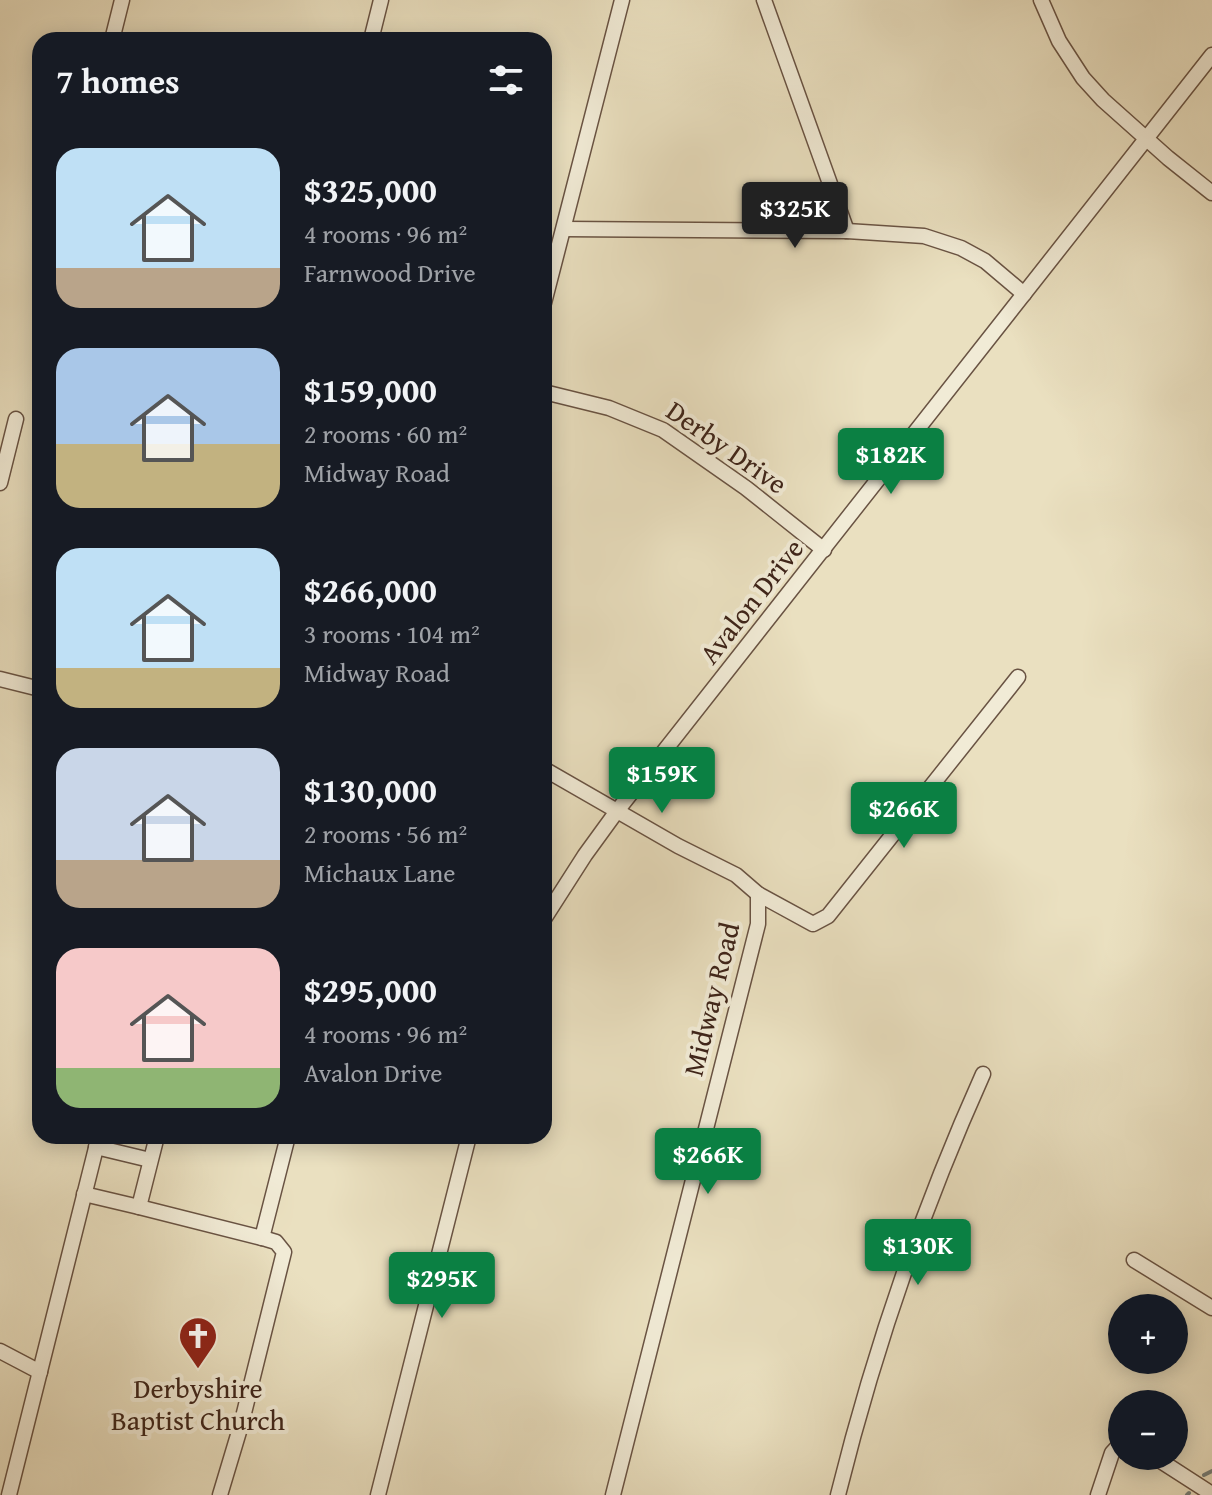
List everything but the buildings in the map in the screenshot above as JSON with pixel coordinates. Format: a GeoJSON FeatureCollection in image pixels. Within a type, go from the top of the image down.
{"type":"FeatureCollection","features":[{"type":"Feature","properties":{"kind":"street"},"geometry":{"type":"LineString","coordinates":[[114,32],[122,0]]}},
{"type":"Feature","properties":{"kind":"street"},"geometry":{"type":"LineString","coordinates":[[373,32],[381,0]]}},
{"type":"Feature","properties":{"kind":"street"},"geometry":{"type":"LineString","coordinates":[[552,273],[622,0]]}},
{"type":"Feature","properties":{"kind":"street"},"geometry":{"type":"LineString","coordinates":[[764,0],[838,198],[847,231]]}},
{"type":"Feature","properties":{"kind":"street"},"geometry":{"type":"LineString","coordinates":[[1041,0],[1059,41],[1083,78],[1103,100],[1212,193]]}},
{"type":"Feature","properties":{"kind":"street","name":"Avalon Drive"},"geometry":{"type":"LineString","coordinates":[[552,907],[617,811],[1212,55]]}},
{"type":"Feature","properties":{"kind":"street"},"geometry":{"type":"LineString","coordinates":[[564,229],[847,231],[924,236],[961,248],[999,271],[1024,294]]}},
{"type":"Feature","properties":{"kind":"street","name":"Derby Drive"},"geometry":{"type":"LineString","coordinates":[[552,394],[632,416],[663,430],[746,488],[824,550]]}},
{"type":"Feature","properties":{"kind":"street"},"geometry":{"type":"LineString","coordinates":[[0,483],[16,419]]}},
{"type":"Feature","properties":{"kind":"street"},"geometry":{"type":"LineString","coordinates":[[758,894],[813,924],[828,916],[1018,677]]}},
{"type":"Feature","properties":{"kind":"street"},"geometry":{"type":"LineString","coordinates":[[0,679],[32,687]]}},
{"type":"Feature","properties":{"kind":"street","name":"Midway Road"},"geometry":{"type":"LineString","coordinates":[[552,774],[736,875],[758,894],[758,924],[613,1495]]}},
{"type":"Feature","properties":{"kind":"street"},"geometry":{"type":"LineString","coordinates":[[838,1495],[868,1382],[902,1275],[959,1127],[983,1074]]}},
{"type":"Feature","properties":{"kind":"street"},"geometry":{"type":"LineString","coordinates":[[14,1494],[40,1372],[96,1144]]}},
{"type":"Feature","properties":{"kind":"street"},"geometry":{"type":"LineString","coordinates":[[103,1144],[150,1160]]}},
{"type":"Feature","properties":{"kind":"street"},"geometry":{"type":"LineString","coordinates":[[139,1207],[155,1144]]}},
{"type":"Feature","properties":{"kind":"street"},"geometry":{"type":"LineString","coordinates":[[262,1238],[286,1144]]}},
{"type":"Feature","properties":{"kind":"street"},"geometry":{"type":"LineString","coordinates":[[378,1495],[467,1144]]}},
{"type":"Feature","properties":{"kind":"street"},"geometry":{"type":"LineString","coordinates":[[84,1194],[276,1242],[284,1252],[241,1425],[220,1495]]}},
{"type":"Feature","properties":{"kind":"street"},"geometry":{"type":"LineString","coordinates":[[1134,1260],[1212,1308]]}},
{"type":"Feature","properties":{"kind":"street"},"geometry":{"type":"LineString","coordinates":[[0,1351],[40,1372]]}},
{"type":"Feature","properties":{"kind":"street"},"geometry":{"type":"LineString","coordinates":[[1098,1495],[1108,1465]]}},
{"type":"Feature","properties":{"kind":"street"},"geometry":{"type":"LineString","coordinates":[[1175,1470],[1212,1494]]}},
{"type":"Feature","properties":{"kind":"waterway"},"geometry":{"type":"LineString","coordinates":[[1204,1475],[1212,1471]]}},
{"type":"Feature","properties":{"kind":"place","name":"Derbyshire Baptist Church"},"geometry":{"type":"Point","coordinates":[198,1370]}}]}
